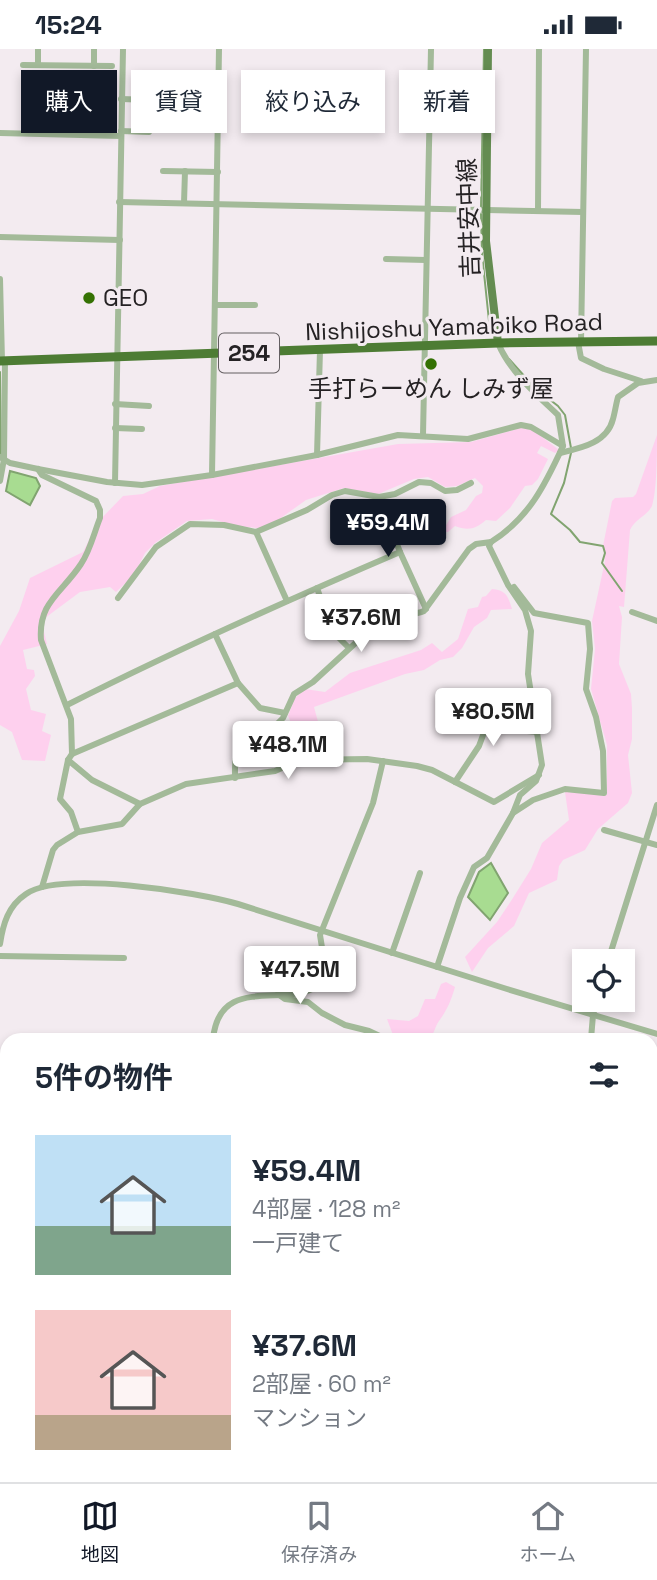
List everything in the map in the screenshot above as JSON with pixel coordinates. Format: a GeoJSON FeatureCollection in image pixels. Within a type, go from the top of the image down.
{"type":"FeatureCollection","features":[{"type":"Feature","properties":{"kind":"highway","name":"Nishijoshu Yamabiko Road"},"geometry":{"type":"LineString","coordinates":[[2,361],[498,343],[657,341]]}},
{"type":"Feature","properties":{"kind":"main road","name":"吉井安中線"},"geometry":{"type":"LineString","coordinates":[[488,49],[485,210],[498,343]]}},
{"type":"Feature","properties":{"kind":"street"},"geometry":{"type":"LineString","coordinates":[[38,49],[38,65]]}},
{"type":"Feature","properties":{"kind":"street"},"geometry":{"type":"LineString","coordinates":[[94,49],[94,66]]}},
{"type":"Feature","properties":{"kind":"street"},"geometry":{"type":"LineString","coordinates":[[115,483],[122,49]]}},
{"type":"Feature","properties":{"kind":"street"},"geometry":{"type":"LineString","coordinates":[[212,475],[219,49]]}},
{"type":"Feature","properties":{"kind":"street"},"geometry":{"type":"LineString","coordinates":[[423,435],[431,49]]}},
{"type":"Feature","properties":{"kind":"street"},"geometry":{"type":"LineString","coordinates":[[538,211],[539,49]]}},
{"type":"Feature","properties":{"kind":"street"},"geometry":{"type":"LineString","coordinates":[[586,49],[580,358],[643,382]]}},
{"type":"Feature","properties":{"kind":"street"},"geometry":{"type":"LineString","coordinates":[[23,65],[112,66]]}},
{"type":"Feature","properties":{"kind":"street"},"geometry":{"type":"LineString","coordinates":[[121,99],[131,99]]}},
{"type":"Feature","properties":{"kind":"street"},"geometry":{"type":"LineString","coordinates":[[0,133],[135,133]]}},
{"type":"Feature","properties":{"kind":"street"},"geometry":{"type":"LineString","coordinates":[[163,171],[218,172]]}},
{"type":"Feature","properties":{"kind":"street"},"geometry":{"type":"LineString","coordinates":[[184,204],[186,171]]}},
{"type":"Feature","properties":{"kind":"street"},"geometry":{"type":"LineString","coordinates":[[119,202],[583,212]]}},
{"type":"Feature","properties":{"kind":"street"},"geometry":{"type":"LineString","coordinates":[[0,237],[120,240]]}},
{"type":"Feature","properties":{"kind":"street"},"geometry":{"type":"LineString","coordinates":[[386,259],[426,260]]}},
{"type":"Feature","properties":{"kind":"street"},"geometry":{"type":"LineString","coordinates":[[0,279],[0,481]]}},
{"type":"Feature","properties":{"kind":"street"},"geometry":{"type":"LineString","coordinates":[[216,305],[255,305]]}},
{"type":"Feature","properties":{"kind":"street"},"geometry":{"type":"LineString","coordinates":[[235,778],[237,751],[242,745],[278,723],[294,694],[313,682],[385,616],[391,613],[419,614],[426,609],[469,549],[476,544],[491,542],[530,508],[542,490],[563,446],[558,415],[538,398],[505,359],[498,343]]}},
{"type":"Feature","properties":{"kind":"street"},"geometry":{"type":"LineString","coordinates":[[317,456],[320,350]]}},
{"type":"Feature","properties":{"kind":"street"},"geometry":{"type":"LineString","coordinates":[[559,453],[582,448],[599,439],[610,427],[618,397],[643,382],[657,380]]}},
{"type":"Feature","properties":{"kind":"street"},"geometry":{"type":"LineString","coordinates":[[116,404],[149,406]]}},
{"type":"Feature","properties":{"kind":"street"},"geometry":{"type":"LineString","coordinates":[[2,458],[37,469],[142,485],[317,456],[386,437],[423,435],[468,439],[521,425],[531,427],[563,446]]}},
{"type":"Feature","properties":{"kind":"street"},"geometry":{"type":"LineString","coordinates":[[115,428],[142,429]]}},
{"type":"Feature","properties":{"kind":"street"},"geometry":{"type":"LineString","coordinates":[[37,469],[42,475],[96,501],[100,510],[100,518],[82,563],[46,605],[42,618],[41,641],[71,719],[70,757],[60,799],[71,812],[78,832]]}},
{"type":"Feature","properties":{"kind":"street"},"geometry":{"type":"LineString","coordinates":[[118,597],[156,547],[190,524],[224,525],[256,532],[345,491],[379,497],[395,494],[419,482],[431,483],[445,491],[457,490],[471,483]]}},
{"type":"Feature","properties":{"kind":"street"},"geometry":{"type":"LineString","coordinates":[[379,497],[426,609]]}},
{"type":"Feature","properties":{"kind":"street"},"geometry":{"type":"LineString","coordinates":[[256,532],[287,601]]}},
{"type":"Feature","properties":{"kind":"street"},"geometry":{"type":"LineString","coordinates":[[437,967],[460,898],[474,867],[487,858],[513,813],[520,795],[536,782],[542,765],[528,674],[530,621],[493,556],[489,546],[491,542]]}},
{"type":"Feature","properties":{"kind":"street"},"geometry":{"type":"LineString","coordinates":[[67,705],[215,634],[400,552]]}},
{"type":"Feature","properties":{"kind":"street"},"geometry":{"type":"LineString","coordinates":[[508,585],[518,591],[534,613],[588,623],[590,649],[586,689],[596,717],[603,751],[604,793],[565,789],[533,800],[513,813]]}},
{"type":"Feature","properties":{"kind":"street"},"geometry":{"type":"LineString","coordinates":[[317,588],[332,631],[349,647]]}},
{"type":"Feature","properties":{"kind":"street"},"geometry":{"type":"LineString","coordinates":[[632,612],[657,621]]}},
{"type":"Feature","properties":{"kind":"street"},"geometry":{"type":"LineString","coordinates":[[215,634],[238,683],[260,708],[285,713]]}},
{"type":"Feature","properties":{"kind":"street"},"geometry":{"type":"LineString","coordinates":[[70,757],[238,683]]}},
{"type":"Feature","properties":{"kind":"street"},"geometry":{"type":"LineString","coordinates":[[456,782],[479,746],[486,727],[538,732]]}},
{"type":"Feature","properties":{"kind":"street"},"geometry":{"type":"LineString","coordinates":[[70,757],[92,780],[140,804]]}},
{"type":"Feature","properties":{"kind":"street"},"geometry":{"type":"LineString","coordinates":[[42,887],[57,845],[78,832],[122,824],[140,804],[186,784],[275,771],[300,760],[383,761],[417,766],[494,802],[539,775]]}},
{"type":"Feature","properties":{"kind":"street"},"geometry":{"type":"LineString","coordinates":[[214,1033],[217,1018],[235,1002],[247,997],[309,991],[324,981],[320,941],[373,803],[383,761]]}},
{"type":"Feature","properties":{"kind":"street"},"geometry":{"type":"LineString","coordinates":[[612,949],[657,805]]}},
{"type":"Feature","properties":{"kind":"street"},"geometry":{"type":"LineString","coordinates":[[604,830],[657,845]]}},
{"type":"Feature","properties":{"kind":"street"},"geometry":{"type":"LineString","coordinates":[[392,953],[420,873]]}},
{"type":"Feature","properties":{"kind":"street"},"geometry":{"type":"LineString","coordinates":[[0,944],[6,918],[15,904],[42,887],[56,884],[103,884],[198,895],[231,902],[654,1033]]}},
{"type":"Feature","properties":{"kind":"street"},"geometry":{"type":"LineString","coordinates":[[0,956],[124,958]]}},
{"type":"Feature","properties":{"kind":"street"},"geometry":{"type":"LineString","coordinates":[[278,994],[285,999],[308,1002],[322,1013],[364,1033]]}},
{"type":"Feature","properties":{"kind":"street"},"geometry":{"type":"LineString","coordinates":[[592,1033],[594,1012]]}},
{"type":"Feature","properties":{"kind":"shaded area"},"geometry":{"type":"Polygon","coordinates":[[[521,428],[533,430],[559,450],[555,453],[541,446],[537,453],[548,459],[538,479],[532,485],[525,486],[510,508],[496,521],[486,520],[472,528],[455,526],[448,532],[442,532],[451,517],[466,510],[476,496],[482,493],[483,486],[475,478],[457,486],[445,487],[428,477],[414,479],[378,494],[344,488],[306,500],[271,525],[258,528],[236,526],[212,519],[187,521],[145,553],[134,575],[116,592],[110,587],[80,592],[45,618],[43,628],[47,644],[23,650],[27,669],[34,670],[35,676],[26,689],[31,710],[46,714],[42,731],[51,735],[45,761],[22,760],[12,732],[0,725],[0,646],[19,611],[30,578],[83,552],[98,522],[123,496],[143,494],[160,486],[398,444],[471,442],[521,428]]]}},
{"type":"Feature","properties":{"kind":"shaded area"},"geometry":{"type":"Polygon","coordinates":[[[657,435],[654,499],[650,509],[630,530],[624,607],[619,606],[622,617],[619,664],[631,694],[632,708],[632,739],[628,755],[632,793],[628,803],[598,829],[585,850],[563,860],[559,866],[557,880],[529,893],[514,926],[488,948],[472,972],[465,957],[497,922],[531,869],[542,843],[569,820],[565,792],[607,795],[607,745],[591,689],[595,649],[592,621],[605,561],[603,546],[612,501],[636,494],[657,435]]]}},
{"type":"Feature","properties":{"kind":"shaded area"},"geometry":{"type":"Polygon","coordinates":[[[10,471],[36,478],[40,486],[30,505],[6,491],[10,471]]]}},
{"type":"Feature","properties":{"kind":"shaded area"},"geometry":{"type":"Polygon","coordinates":[[[492,589],[506,595],[512,609],[491,610],[487,618],[474,627],[462,648],[453,657],[440,660],[424,670],[405,674],[314,707],[320,729],[299,740],[288,716],[295,698],[305,689],[325,692],[350,673],[421,650],[432,643],[442,652],[458,639],[468,609],[478,607],[482,597],[492,589]]]}},
{"type":"Feature","properties":{"kind":"shaded area"},"geometry":{"type":"Polygon","coordinates":[[[491,863],[508,893],[490,920],[468,897],[479,872],[491,863]]]}},
{"type":"Feature","properties":{"kind":"shaded area"},"geometry":{"type":"Polygon","coordinates":[[[446,982],[455,987],[433,1033],[392,1033],[387,1019],[409,1021],[418,1016],[425,999],[435,999],[441,984],[446,982]]]}},
{"type":"Feature","properties":{"kind":"waterway"},"geometry":{"type":"LineString","coordinates":[[481,208],[484,49]]}},
{"type":"Feature","properties":{"kind":"waterway"},"geometry":{"type":"LineString","coordinates":[[481,214],[489,321]]}},
{"type":"Feature","properties":{"kind":"waterway"},"geometry":{"type":"LineString","coordinates":[[509,359],[535,388],[565,415],[571,448]]}},
{"type":"Feature","properties":{"kind":"waterway"},"geometry":{"type":"LineString","coordinates":[[0,372],[1,454]]}},
{"type":"Feature","properties":{"kind":"waterway"},"geometry":{"type":"LineString","coordinates":[[571,453],[564,483],[551,514],[580,542],[603,546],[605,553],[602,563],[622,591]]}},
{"type":"Feature","properties":{"kind":"place","name":"GEO"},"geometry":{"type":"Point","coordinates":[89,298]}},
{"type":"Feature","properties":{"kind":"place","name":"手打らーめん しみず屋"},"geometry":{"type":"Point","coordinates":[431,364]}}]}
